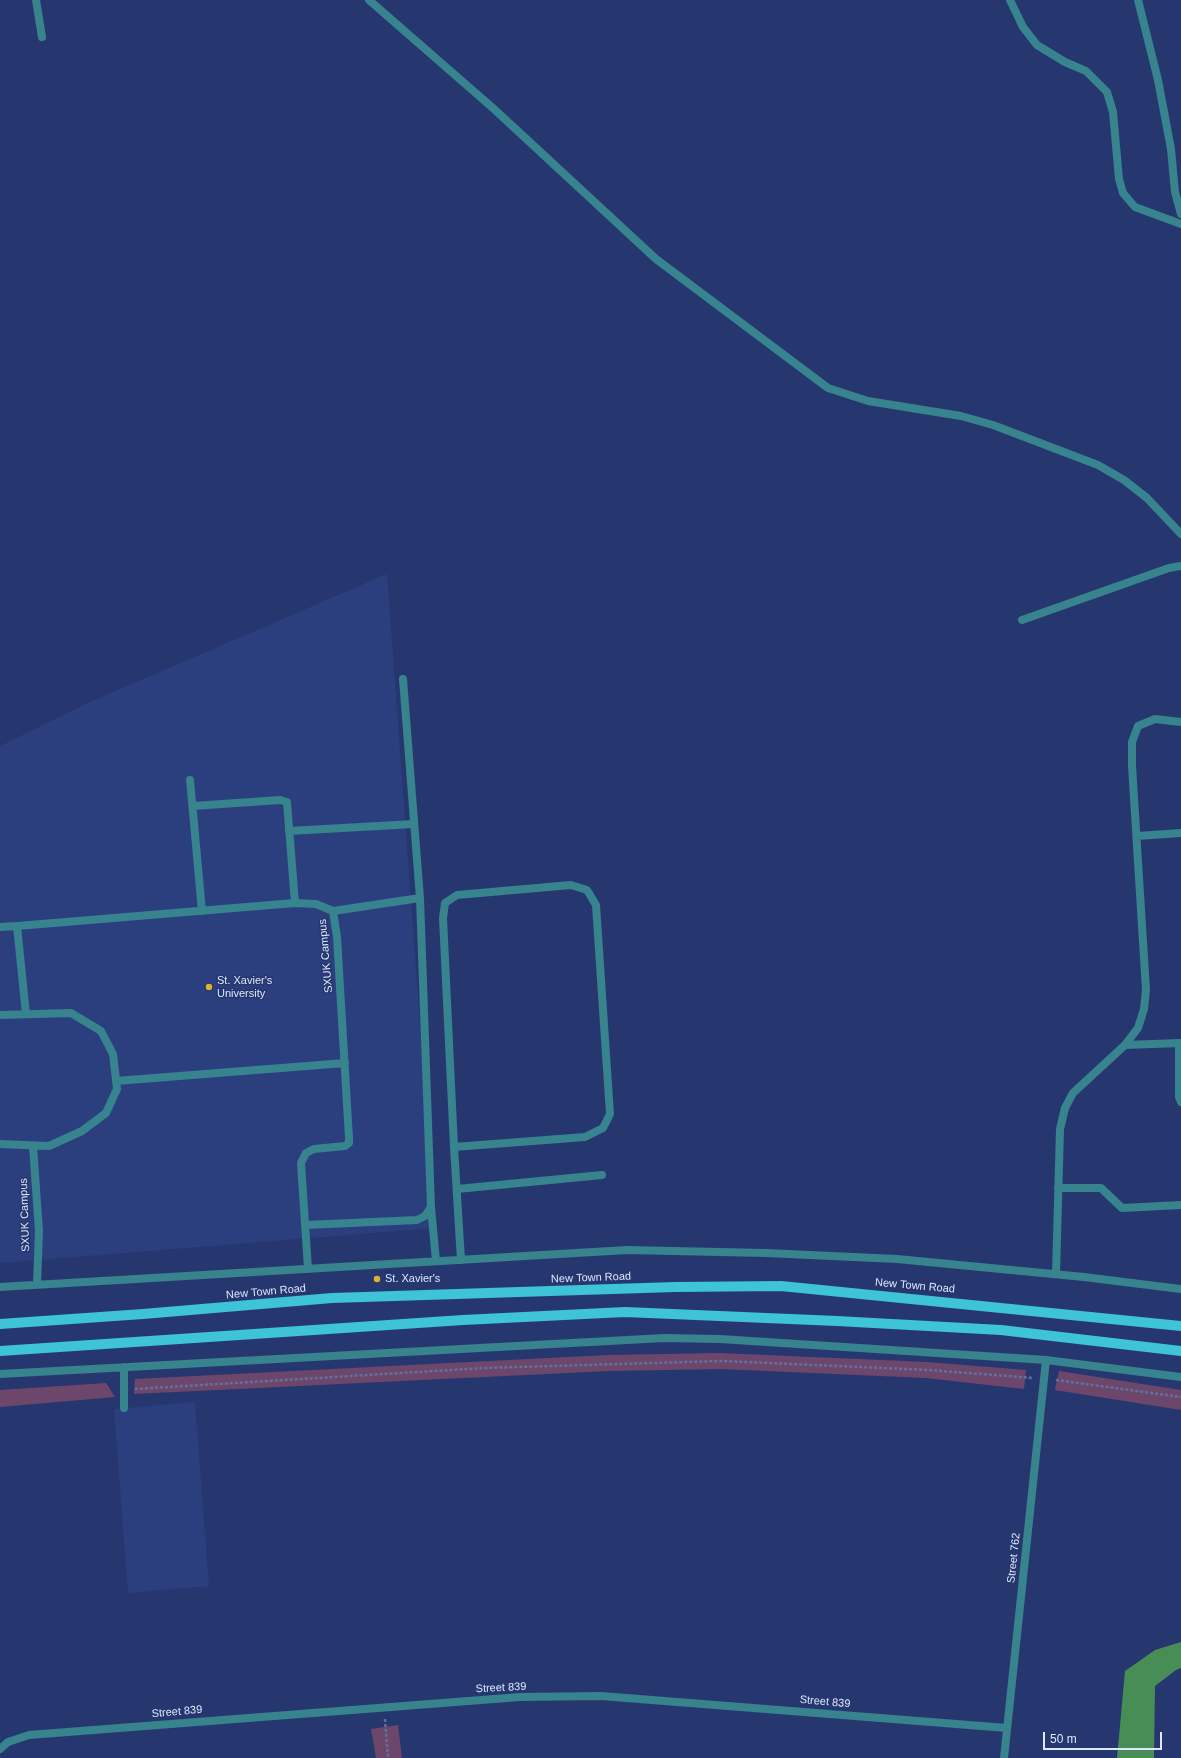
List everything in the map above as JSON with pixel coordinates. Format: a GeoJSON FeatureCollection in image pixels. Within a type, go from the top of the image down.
{"type":"FeatureCollection","features":[{"type":"Feature","properties":{"kind":"main road","name":"New Town Road"},"geometry":{"type":"LineString","coordinates":[[0,1324],[332,1298],[675,1287],[781,1286],[1181,1326]]}},
{"type":"Feature","properties":{"kind":"main road"},"geometry":{"type":"LineString","coordinates":[[0,1351],[463,1320],[625,1312],[1001,1330],[1181,1351]]}},
{"type":"Feature","properties":{"kind":"street"},"geometry":{"type":"LineString","coordinates":[[36,0],[42,37]]}},
{"type":"Feature","properties":{"kind":"street"},"geometry":{"type":"LineString","coordinates":[[369,0],[494,109],[656,259],[828,388],[868,401],[960,416],[993,424],[1098,465],[1124,480],[1147,498],[1181,534]]}},
{"type":"Feature","properties":{"kind":"street"},"geometry":{"type":"LineString","coordinates":[[1010,0],[1023,27],[1037,45],[1065,62],[1086,71],[1107,92],[1112,112],[1119,179],[1123,193],[1135,207],[1181,224]]}},
{"type":"Feature","properties":{"kind":"street"},"geometry":{"type":"LineString","coordinates":[[1138,0],[1158,80],[1171,149],[1175,192],[1181,214]]}},
{"type":"Feature","properties":{"kind":"street"},"geometry":{"type":"LineString","coordinates":[[1022,620],[1169,568],[1181,566]]}},
{"type":"Feature","properties":{"kind":"street"},"geometry":{"type":"LineString","coordinates":[[402,679],[420,898],[431,1207],[436,1261]]}},
{"type":"Feature","properties":{"kind":"street"},"geometry":{"type":"LineString","coordinates":[[1056,1274],[1060,1129],[1065,1108],[1073,1093],[1125,1045],[1138,1028],[1144,1009],[1146,990],[1132,766],[1132,742],[1138,726],[1155,719],[1181,722]]}},
{"type":"Feature","properties":{"kind":"street"},"geometry":{"type":"LineString","coordinates":[[190,780],[202,911]]}},
{"type":"Feature","properties":{"kind":"street"},"geometry":{"type":"LineString","coordinates":[[193,806],[284,800],[288,806],[295,904]]}},
{"type":"Feature","properties":{"kind":"street"},"geometry":{"type":"LineString","coordinates":[[289,831],[414,824]]}},
{"type":"Feature","properties":{"kind":"street"},"geometry":{"type":"LineString","coordinates":[[1137,836],[1181,833]]}},
{"type":"Feature","properties":{"kind":"street"},"geometry":{"type":"LineString","coordinates":[[454,1146],[585,1137],[603,1128],[610,1114],[596,905],[587,890],[571,885],[457,895],[445,903],[443,918],[454,1146],[461,1260]]}},
{"type":"Feature","properties":{"kind":"street"},"geometry":{"type":"LineString","coordinates":[[333,911],[420,898]]}},
{"type":"Feature","properties":{"kind":"street","name":"SXUK Campus"},"geometry":{"type":"LineString","coordinates":[[0,927],[295,904],[316,904],[333,911],[337,937],[349,1143],[345,1146],[314,1149],[306,1153],[301,1162],[306,1225]]}},
{"type":"Feature","properties":{"kind":"street"},"geometry":{"type":"LineString","coordinates":[[17,926],[26,1014]]}},
{"type":"Feature","properties":{"kind":"street"},"geometry":{"type":"LineString","coordinates":[[0,1014],[71,1013],[101,1031],[113,1054],[117,1089],[106,1113],[82,1131],[49,1146],[0,1144]]}},
{"type":"Feature","properties":{"kind":"street"},"geometry":{"type":"LineString","coordinates":[[1125,1045],[1180,1043],[1179,1097],[1181,1102]]}},
{"type":"Feature","properties":{"kind":"street"},"geometry":{"type":"LineString","coordinates":[[116,1081],[345,1063]]}},
{"type":"Feature","properties":{"kind":"street","name":"SXUK Campus"},"geometry":{"type":"LineString","coordinates":[[33,1146],[39,1231],[37,1284]]}},
{"type":"Feature","properties":{"kind":"street"},"geometry":{"type":"LineString","coordinates":[[457,1189],[602,1175]]}},
{"type":"Feature","properties":{"kind":"street"},"geometry":{"type":"LineString","coordinates":[[1058,1188],[1101,1188],[1122,1208],[1181,1204]]}},
{"type":"Feature","properties":{"kind":"street"},"geometry":{"type":"LineString","coordinates":[[308,1269],[306,1225],[417,1220],[425,1216],[431,1207]]}},
{"type":"Feature","properties":{"kind":"street"},"geometry":{"type":"LineString","coordinates":[[0,1287],[627,1250],[766,1252],[897,1259],[1056,1274],[1181,1289]]}},
{"type":"Feature","properties":{"kind":"street"},"geometry":{"type":"LineString","coordinates":[[0,1374],[664,1338],[720,1339],[1046,1360],[1181,1377]]}},
{"type":"Feature","properties":{"kind":"street","name":"Street 762"},"geometry":{"type":"LineString","coordinates":[[1004,1758],[1046,1360]]}},
{"type":"Feature","properties":{"kind":"street"},"geometry":{"type":"LineString","coordinates":[[124,1367],[124,1408]]}},
{"type":"Feature","properties":{"kind":"street","name":"Street 839"},"geometry":{"type":"LineString","coordinates":[[0,1749],[8,1742],[29,1735],[520,1697],[601,1696],[1007,1728]]}},
{"type":"Feature","properties":{"kind":"path"},"geometry":{"type":"LineString","coordinates":[[125,1388],[134,1389],[484,1368],[722,1361],[929,1370],[1044,1379],[1181,1397]]}},
{"type":"Feature","properties":{"kind":"path"},"geometry":{"type":"LineString","coordinates":[[384,1707],[388,1758]]}},
{"type":"Feature","properties":{"kind":"shaded area","name":"St. Xavier's University"},"geometry":{"type":"Polygon","coordinates":[[[387,574],[435,1228],[0,1263],[0,746],[92,701],[387,574]]]}},
{"type":"Feature","properties":{"kind":"shaded area"},"geometry":{"type":"Polygon","coordinates":[[[720,1353],[927,1362],[1026,1370],[1024,1389],[926,1378],[721,1369],[608,1371],[134,1394],[135,1379],[608,1355],[720,1353]]]}},
{"type":"Feature","properties":{"kind":"shaded area"},"geometry":{"type":"Polygon","coordinates":[[[1059,1371],[1181,1390],[1181,1410],[1055,1390],[1059,1371]]]}},
{"type":"Feature","properties":{"kind":"shaded area"},"geometry":{"type":"Polygon","coordinates":[[[106,1383],[115,1397],[0,1407],[0,1390],[106,1383]]]}},
{"type":"Feature","properties":{"kind":"shaded area"},"geometry":{"type":"Polygon","coordinates":[[[195,1402],[209,1586],[128,1593],[114,1409],[195,1402]]]}},
{"type":"Feature","properties":{"kind":"shaded area"},"geometry":{"type":"Polygon","coordinates":[[[1181,1642],[1181,1668],[1176,1670],[1155,1686],[1154,1758],[1117,1758],[1125,1671],[1155,1650],[1181,1642]]]}},
{"type":"Feature","properties":{"kind":"shaded area"},"geometry":{"type":"Polygon","coordinates":[[[398,1725],[402,1758],[376,1758],[371,1729],[398,1725]]]}},
{"type":"Feature","properties":{"kind":"place","name":"St. Xavier's University"},"geometry":{"type":"Point","coordinates":[209,987]}},
{"type":"Feature","properties":{"kind":"place","name":"St. Xavier's"},"geometry":{"type":"Point","coordinates":[377,1279]}}]}
